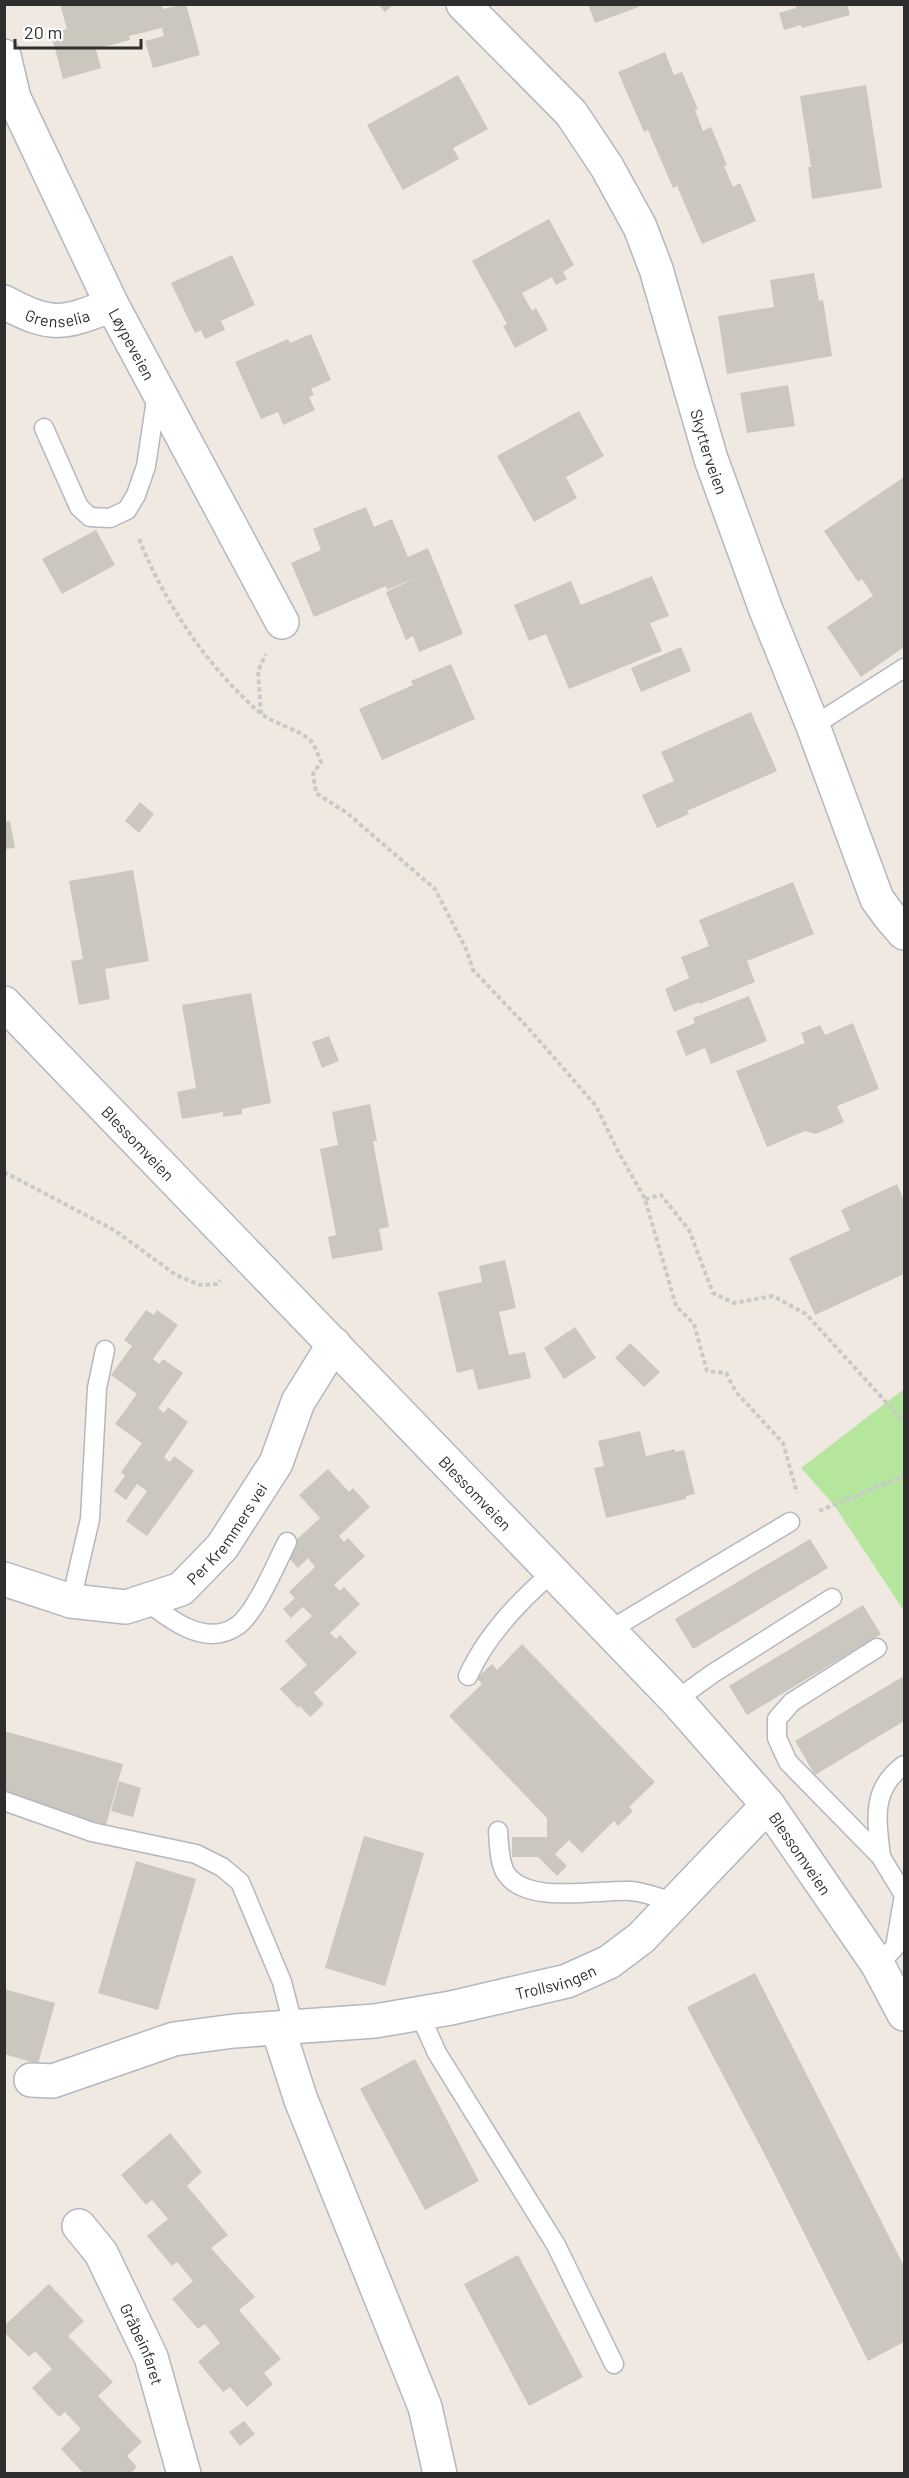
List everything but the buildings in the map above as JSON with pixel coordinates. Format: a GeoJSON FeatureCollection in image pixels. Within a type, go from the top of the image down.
{"type":"FeatureCollection","features":[{"type":"Feature","properties":{"kind":"street","name":"Skytterveien"},"geometry":{"type":"LineString","coordinates":[[463,4],[571,113],[607,166],[640,227],[659,278],[711,459],[766,610],[813,726],[877,899],[904,933]]}},
{"type":"Feature","properties":{"kind":"street","name":"Løypeveien"},"geometry":{"type":"LineString","coordinates":[[4,56],[19,108],[112,305],[282,622]]}},
{"type":"Feature","properties":{"kind":"street","name":"Grenselia"},"geometry":{"type":"LineString","coordinates":[[4,302],[43,320],[62,321],[112,305]]}},
{"type":"Feature","properties":{"kind":"street","name":"Blessomveien"},"geometry":{"type":"LineString","coordinates":[[4,1003],[676,1700],[768,1805],[878,1965],[904,2014]]}},
{"type":"Feature","properties":{"kind":"street","name":"Per Kremmers vei"},"geometry":{"type":"LineString","coordinates":[[4,1579],[71,1601],[126,1607],[180,1589],[222,1547],[276,1463],[298,1402],[334,1344]]}},
{"type":"Feature","properties":{"kind":"street","name":"Trollsvingen"},"geometry":{"type":"LineString","coordinates":[[31,2080],[53,2082],[174,2039],[234,2031],[375,2021],[567,1981],[609,1962],[641,1938],[768,1805]]}},
{"type":"Feature","properties":{"kind":"street"},"geometry":{"type":"LineString","coordinates":[[286,2029],[301,2100],[425,2407],[440,2474]]}},
{"type":"Feature","properties":{"kind":"street","name":"Gråbeinfaret"},"geometry":{"type":"LineString","coordinates":[[79,2226],[101,2253],[151,2357],[184,2474]]}},
{"type":"Feature","properties":{"kind":"lane"},"geometry":{"type":"LineString","coordinates":[[44,428],[78,507],[90,517],[110,518],[127,510],[136,495],[146,466],[158,390]]}},
{"type":"Feature","properties":{"kind":"lane"},"geometry":{"type":"LineString","coordinates":[[813,726],[904,668]]}},
{"type":"Feature","properties":{"kind":"lane"},"geometry":{"type":"LineString","coordinates":[[71,1601],[90,1519],[97,1388],[105,1350]]}},
{"type":"Feature","properties":{"kind":"lane"},"geometry":{"type":"LineString","coordinates":[[610,1630],[790,1522]]}},
{"type":"Feature","properties":{"kind":"lane"},"geometry":{"type":"LineString","coordinates":[[145,1600],[170,1620],[201,1633],[224,1632],[237,1626],[248,1615],[287,1542]]}},
{"type":"Feature","properties":{"kind":"lane"},"geometry":{"type":"LineString","coordinates":[[468,1676],[477,1656],[517,1607],[554,1572]]}},
{"type":"Feature","properties":{"kind":"lane"},"geometry":{"type":"LineString","coordinates":[[676,1700],[712,1674],[832,1598]]}},
{"type":"Feature","properties":{"kind":"lane"},"geometry":{"type":"LineString","coordinates":[[877,1648],[792,1702],[777,1719],[777,1738],[788,1762],[881,1857],[904,1895],[895,1947],[878,1965]]}},
{"type":"Feature","properties":{"kind":"lane"},"geometry":{"type":"LineString","coordinates":[[881,1857],[876,1813],[882,1789],[893,1773],[904,1765]]}},
{"type":"Feature","properties":{"kind":"lane"},"geometry":{"type":"LineString","coordinates":[[4,1801],[92,1832],[196,1854],[222,1867],[240,1882],[282,1982],[286,2029]]}},
{"type":"Feature","properties":{"kind":"lane"},"geometry":{"type":"LineString","coordinates":[[498,1831],[500,1857],[506,1874],[520,1884],[538,1892],[631,1891],[675,1903]]}},
{"type":"Feature","properties":{"kind":"lane"},"geometry":{"type":"LineString","coordinates":[[419,2013],[436,2053],[556,2245],[614,2364]]}},
{"type":"Feature","properties":{"kind":"path"},"geometry":{"type":"LineString","coordinates":[[127,510],[161,586],[181,620],[226,679],[261,714],[310,740],[321,762],[313,774],[316,793],[347,813],[435,889],[468,951],[473,970],[530,1030],[596,1106],[645,1199],[676,1306],[694,1324],[707,1371],[726,1373],[736,1392],[783,1443],[798,1498],[790,1522]]}},
{"type":"Feature","properties":{"kind":"path"},"geometry":{"type":"LineString","coordinates":[[261,714],[258,671],[282,622]]}},
{"type":"Feature","properties":{"kind":"path"},"geometry":{"type":"LineString","coordinates":[[4,1172],[114,1230],[176,1275],[200,1285],[217,1284],[248,1255]]}},
{"type":"Feature","properties":{"kind":"path"},"geometry":{"type":"LineString","coordinates":[[645,1199],[661,1195],[689,1230],[713,1293],[734,1303],[773,1296],[807,1314],[904,1422]]}},
{"type":"Feature","properties":{"kind":"path"},"geometry":{"type":"LineString","coordinates":[[790,1522],[904,1476]]}},
{"type":"Feature","properties":{"kind":"green space"},"geometry":{"type":"Polygon","coordinates":[[[904,1389],[904,1611],[834,1505],[801,1468],[904,1389]]]}}]}
